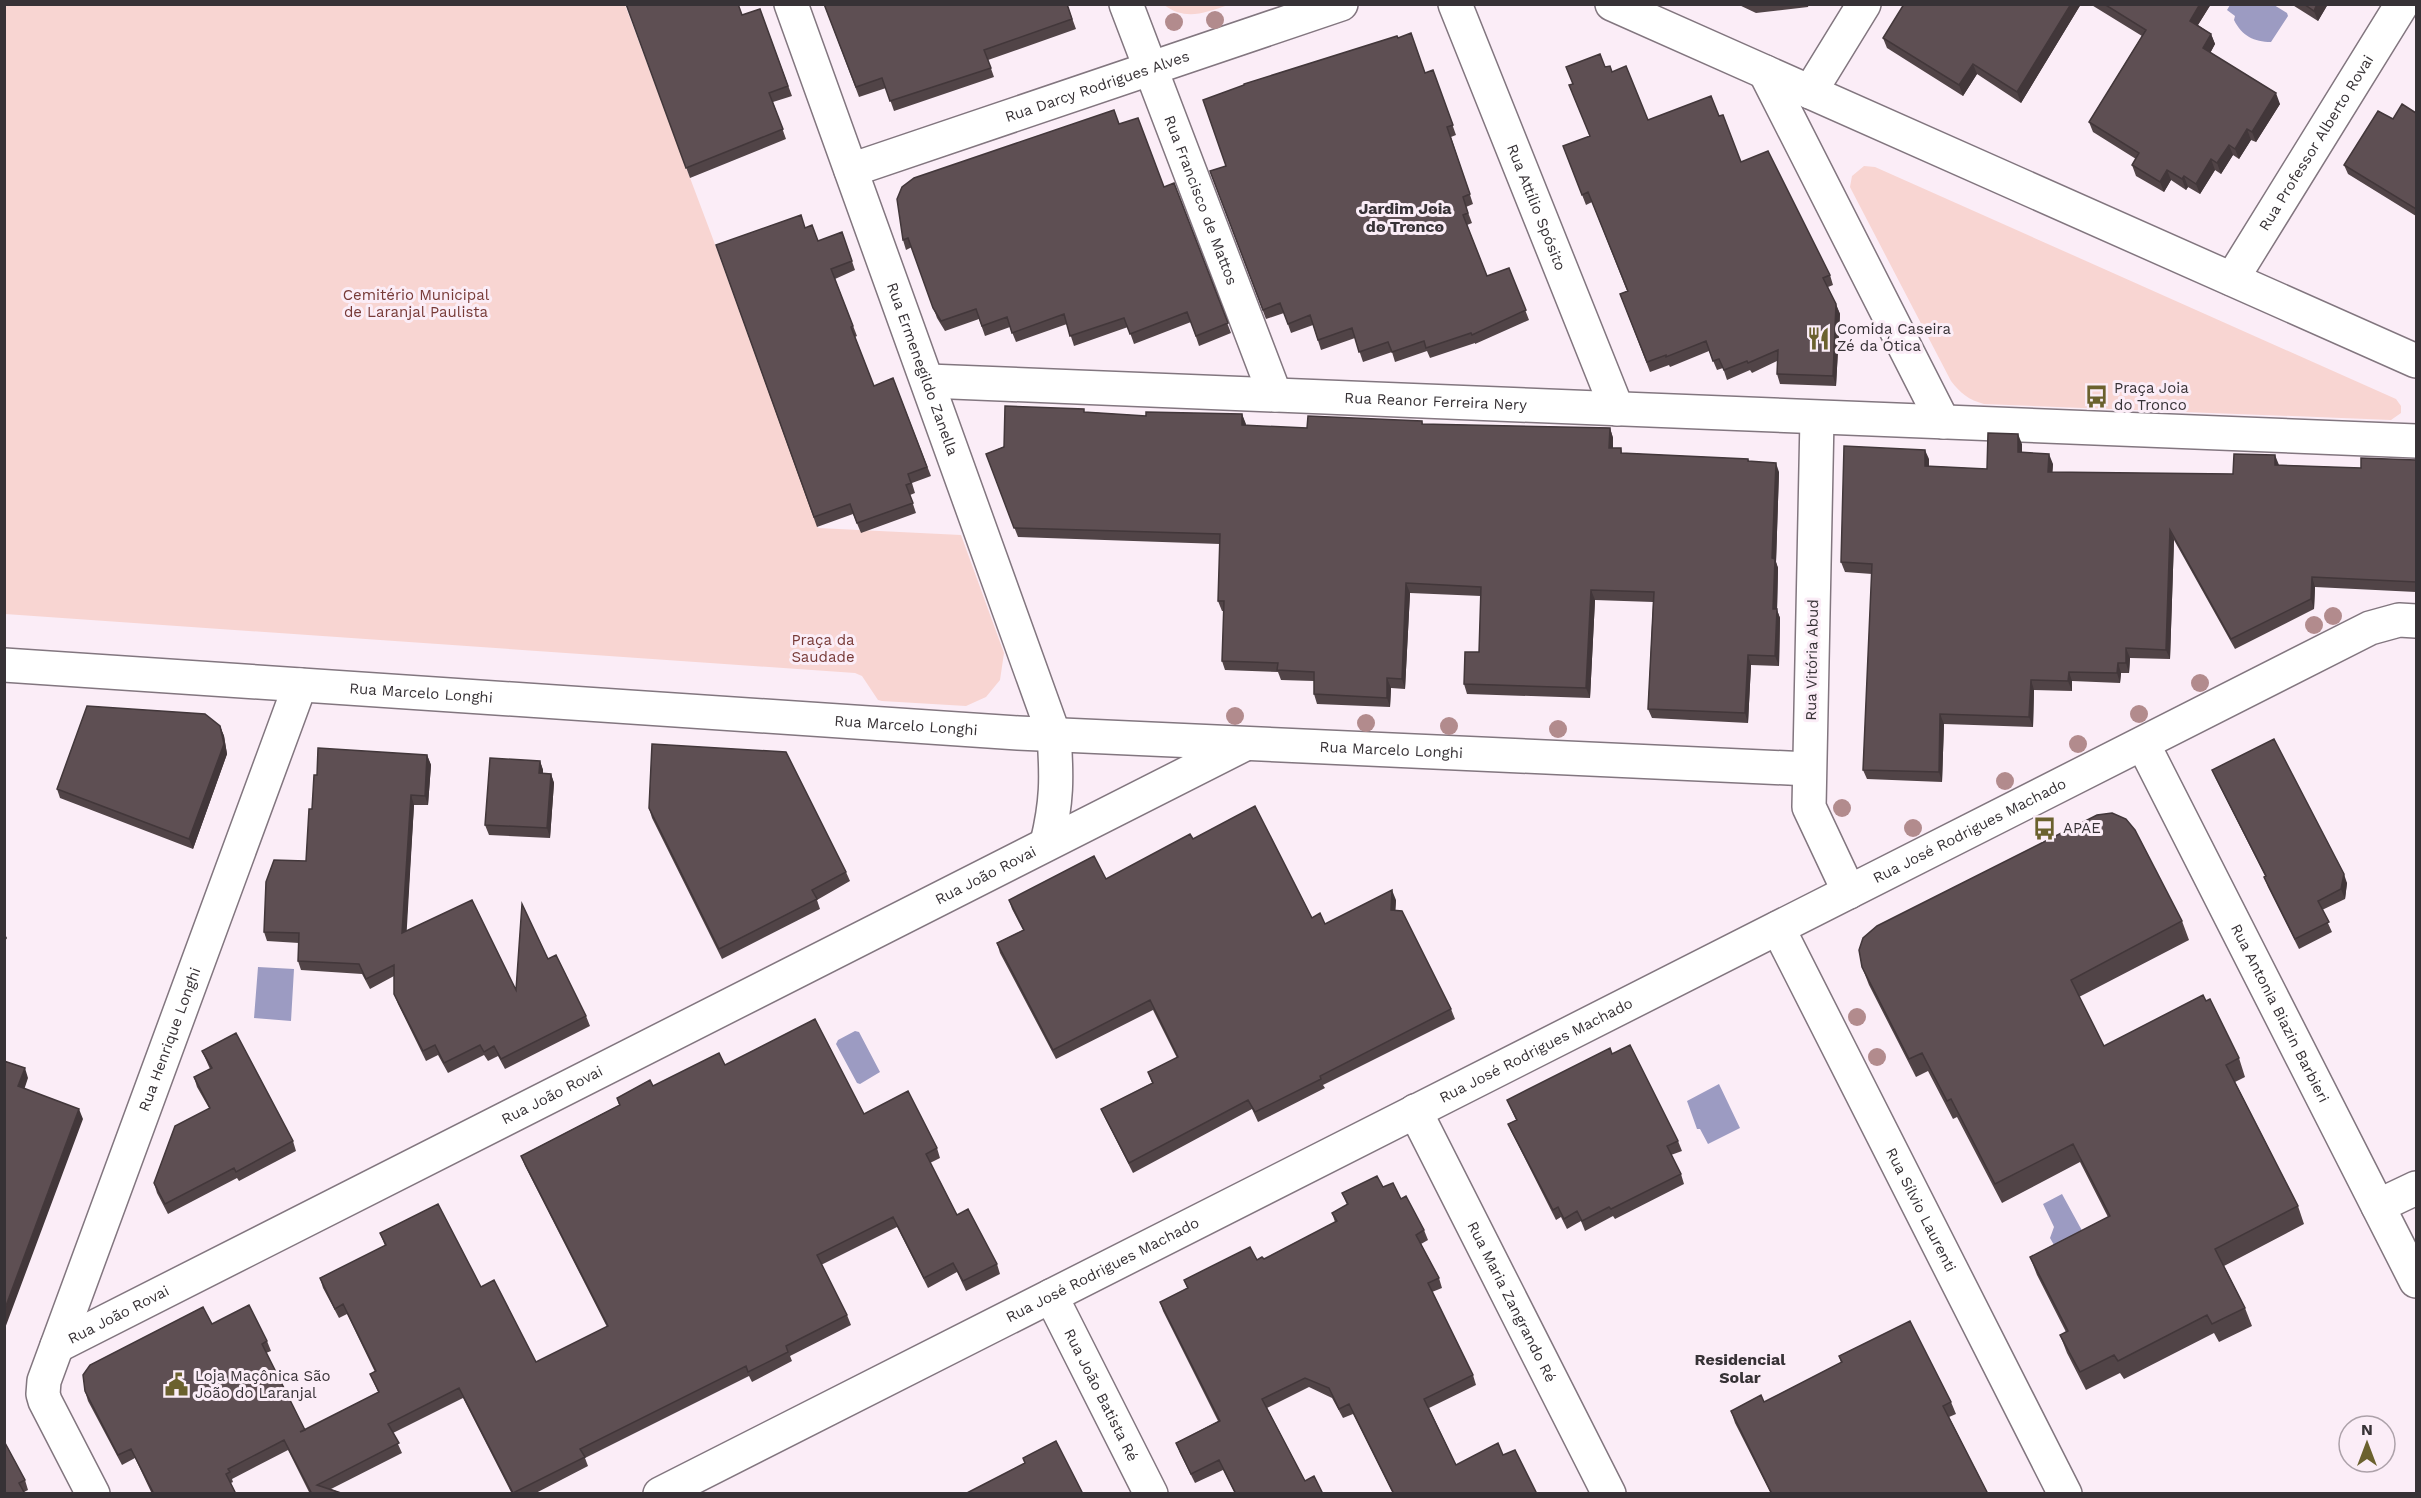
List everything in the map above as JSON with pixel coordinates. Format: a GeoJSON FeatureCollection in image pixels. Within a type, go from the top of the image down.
{"type":"FeatureCollection","features":[{"type":"Feature","properties":{"kind":"street","name":"Rua Ermenegildo Zanella"},"geometry":{"type":"LineString","coordinates":[[791,4],[1054,735]]}},
{"type":"Feature","properties":{"kind":"street","name":"Rua Francisco de Mattos"},"geometry":{"type":"LineString","coordinates":[[1126,4],[1275,395]]}},
{"type":"Feature","properties":{"kind":"street","name":"Rua Darcy Rodrigues Alves"},"geometry":{"type":"LineString","coordinates":[[852,170],[1341,4]]}},
{"type":"Feature","properties":{"kind":"street","name":"Rua Attílio Spósito"},"geometry":{"type":"LineString","coordinates":[[1455,4],[1617,409]]}},
{"type":"Feature","properties":{"kind":"street"},"geometry":{"type":"LineString","coordinates":[[1612,4],[2416,361]]}},
{"type":"Feature","properties":{"kind":"street"},"geometry":{"type":"LineString","coordinates":[[1810,92],[1864,4]]}},
{"type":"Feature","properties":{"kind":"street","name":"Rua Professor Alberto Rovai"},"geometry":{"type":"LineString","coordinates":[[2232,279],[2402,4]]}},
{"type":"Feature","properties":{"kind":"street"},"geometry":{"type":"LineString","coordinates":[[1766,72],[1943,422]]}},
{"type":"Feature","properties":{"kind":"street","name":"Rua Reanor Ferreira Nery"},"geometry":{"type":"LineString","coordinates":[[928,381],[2416,441]]}},
{"type":"Feature","properties":{"kind":"street","name":"Rua Vitória Abud"},"geometry":{"type":"LineString","coordinates":[[1817,418],[1809,807],[1849,892]]}},
{"type":"Feature","properties":{"kind":"street","name":"Rua José Rodrigues Machado"},"geometry":{"type":"LineString","coordinates":[[660,1494],[2370,628],[2399,620],[2416,621]]}},
{"type":"Feature","properties":{"kind":"street","name":"Rua Marcelo Longhi"},"geometry":{"type":"LineString","coordinates":[[4,665],[1054,735],[1809,769]]}},
{"type":"Feature","properties":{"kind":"street","name":"Rua Henrique Longhi"},"geometry":{"type":"LineString","coordinates":[[93,1494],[43,1394],[44,1381],[300,686]]}},
{"type":"Feature","properties":{"kind":"street","name":"Rua João Rovai"},"geometry":{"type":"LineString","coordinates":[[1047,843],[1056,808],[1057,772],[1054,735]]}},
{"type":"Feature","properties":{"kind":"street","name":"Rua João Rovai"},"geometry":{"type":"LineString","coordinates":[[57,1346],[1246,743]]}},
{"type":"Feature","properties":{"kind":"street","name":"Rua Antonia Biazin Barbieri"},"geometry":{"type":"LineString","coordinates":[[2143,744],[2416,1281]]}},
{"type":"Feature","properties":{"kind":"street","name":"Rua Sílvio Laurenti"},"geometry":{"type":"LineString","coordinates":[[1778,928],[2065,1494]]}},
{"type":"Feature","properties":{"kind":"street","name":"Rua Maria Zangrando Ré"},"geometry":{"type":"LineString","coordinates":[[1415,1112],[1609,1494]]}},
{"type":"Feature","properties":{"kind":"street"},"geometry":{"type":"LineString","coordinates":[[2378,1206],[2416,1188]]}},
{"type":"Feature","properties":{"kind":"street","name":"Rua João Batista Ré"},"geometry":{"type":"LineString","coordinates":[[1050,1296],[1151,1494]]}},
{"type":"Feature","properties":{"kind":"green space","name":"Cemitério Municipal de Laranjal Paulista"},"geometry":{"type":"Polygon","coordinates":[[[4,5],[625,5],[818,528],[961,535],[1004,653],[1000,680],[986,697],[966,706],[882,701],[878,700],[862,676],[855,673],[5,614],[4,5]]]}},
{"type":"Feature","properties":{"kind":"green space"},"geometry":{"type":"Polygon","coordinates":[[[1164,5],[1228,5],[1203,13],[1188,14],[1172,10],[1164,5]]]}},
{"type":"Feature","properties":{"kind":"green space"},"geometry":{"type":"Polygon","coordinates":[[[1864,166],[1875,167],[2396,399],[2401,406],[2401,413],[2391,420],[1984,404],[1969,398],[1951,381],[1850,187],[1852,176],[1864,166]]]}},
{"type":"Feature","properties":{"kind":"water"},"geometry":{"type":"Polygon","coordinates":[[[2230,5],[2274,5],[2288,16],[2271,42],[2259,41],[2249,37],[2241,30],[2234,20],[2235,16],[2227,10],[2230,5]]]}},
{"type":"Feature","properties":{"kind":"water"},"geometry":{"type":"Polygon","coordinates":[[[258,967],[294,969],[291,1021],[254,1018],[258,967]]]}},
{"type":"Feature","properties":{"kind":"water"},"geometry":{"type":"Polygon","coordinates":[[[855,1031],[859,1032],[880,1072],[860,1084],[857,1083],[836,1044],[838,1040],[855,1031]]]}},
{"type":"Feature","properties":{"kind":"water"},"geometry":{"type":"Polygon","coordinates":[[[1719,1084],[1740,1128],[1708,1144],[1700,1129],[1697,1129],[1687,1101],[1719,1084]]]}},
{"type":"Feature","properties":{"kind":"water"},"geometry":{"type":"Polygon","coordinates":[[[2062,1194],[2085,1236],[2054,1245],[2050,1238],[2054,1227],[2043,1204],[2062,1194]]]}},
{"type":"Feature","properties":{"kind":"building"},"geometry":{"type":"Polygon","coordinates":[[[626,4],[738,4],[742,15],[760,9],[788,86],[769,93],[783,129],[686,168],[626,4]]]}},
{"type":"Feature","properties":{"kind":"building"},"geometry":{"type":"Polygon","coordinates":[[[824,4],[1067,4],[1072,19],[984,50],[991,68],[890,101],[882,78],[856,87],[824,4]]]}},
{"type":"Feature","properties":{"kind":"building"},"geometry":{"type":"Polygon","coordinates":[[[1904,4],[2071,4],[2017,92],[1973,64],[1959,85],[1883,38],[1904,4]]]}},
{"type":"Feature","properties":{"kind":"building"},"geometry":{"type":"Polygon","coordinates":[[[2104,4],[2200,4],[2190,21],[2211,34],[2203,48],[2276,93],[2252,132],[2247,129],[2235,149],[2229,145],[2217,163],[2211,159],[2196,184],[2184,176],[2182,179],[2167,170],[2160,182],[2132,165],[2139,153],[2089,122],[2146,30],[2104,4]]]}},
{"type":"Feature","properties":{"kind":"building"},"geometry":{"type":"Polygon","coordinates":[[[2304,4],[2317,4],[2314,11],[2304,4]]]}},
{"type":"Feature","properties":{"kind":"building"},"geometry":{"type":"Polygon","coordinates":[[[1411,33],[1425,73],[1433,70],[1453,125],[1447,127],[1470,194],[1463,197],[1468,213],[1463,215],[1487,276],[1509,268],[1526,310],[1472,335],[1471,333],[1426,348],[1424,341],[1392,352],[1388,342],[1359,352],[1352,328],[1318,340],[1310,315],[1288,324],[1280,303],[1263,310],[1210,171],[1226,166],[1203,100],[1244,84],[1411,33]]]}},
{"type":"Feature","properties":{"kind":"building"},"geometry":{"type":"Polygon","coordinates":[[[1600,54],[1605,67],[1610,66],[1612,72],[1626,66],[1648,120],[1711,96],[1719,116],[1723,115],[1741,162],[1768,151],[1830,275],[1823,278],[1836,304],[1833,376],[1777,374],[1778,350],[1724,370],[1719,359],[1713,361],[1706,341],[1647,362],[1620,294],[1628,291],[1588,192],[1582,195],[1563,146],[1590,136],[1569,85],[1573,84],[1566,67],[1600,54]]]}},
{"type":"Feature","properties":{"kind":"building"},"geometry":{"type":"Polygon","coordinates":[[[2402,104],[2416,113],[2416,209],[2344,165],[2378,111],[2393,119],[2402,104]]]}},
{"type":"Feature","properties":{"kind":"building"},"geometry":{"type":"Polygon","coordinates":[[[1114,110],[1119,124],[1138,118],[1164,187],[1174,183],[1228,323],[1196,336],[1187,312],[1130,334],[1124,318],[1070,336],[1064,314],[1012,333],[1007,317],[982,326],[976,309],[941,321],[933,308],[908,238],[903,240],[897,199],[902,187],[914,178],[1114,110]]]}},
{"type":"Feature","properties":{"kind":"building"},"geometry":{"type":"Polygon","coordinates":[[[801,215],[805,228],[812,225],[818,241],[842,232],[852,261],[831,269],[853,326],[851,327],[874,386],[893,378],[927,467],[908,474],[911,483],[906,485],[913,503],[857,523],[850,504],[814,517],[716,245],[801,215]]]}},
{"type":"Feature","properties":{"kind":"building"},"geometry":{"type":"Polygon","coordinates":[[[1005,406],[1084,409],[1084,412],[1146,416],[1146,412],[1242,414],[1242,425],[1307,428],[1308,416],[1422,421],[1422,424],[1610,428],[1609,448],[1621,448],[1621,453],[1748,459],[1748,461],[1776,463],[1772,558],[1775,559],[1773,609],[1777,609],[1775,656],[1748,655],[1745,713],[1648,709],[1654,592],[1591,590],[1586,688],[1464,684],[1465,652],[1479,652],[1481,587],[1406,583],[1402,679],[1387,678],[1387,698],[1314,694],[1314,672],[1277,670],[1278,663],[1222,661],[1224,601],[1218,601],[1220,534],[1014,528],[986,454],[1004,447],[1005,406]]]}},
{"type":"Feature","properties":{"kind":"building"},"geometry":{"type":"Polygon","coordinates":[[[1988,433],[2018,434],[2018,452],[2049,454],[2048,472],[2233,474],[2234,454],[2275,455],[2275,465],[2361,468],[2361,458],[2416,460],[2416,582],[2312,577],[2311,599],[2231,639],[2170,530],[2166,650],[2126,648],[2126,663],[2118,663],[2117,673],[2069,672],[2068,681],[2031,680],[2029,717],[1940,714],[1939,772],[1863,770],[1872,564],[1841,562],[1844,446],[1925,450],[1925,466],[1987,469],[1988,433]]]}},
{"type":"Feature","properties":{"kind":"building"},"geometry":{"type":"Polygon","coordinates":[[[87,706],[205,714],[220,726],[224,744],[189,839],[57,789],[87,706]]]}},
{"type":"Feature","properties":{"kind":"building"},"geometry":{"type":"Polygon","coordinates":[[[2274,739],[2344,874],[2341,889],[2318,901],[2329,922],[2295,939],[2212,770],[2274,739]]]}},
{"type":"Feature","properties":{"kind":"building"},"geometry":{"type":"Polygon","coordinates":[[[652,744],[786,752],[846,872],[812,890],[817,899],[719,949],[649,808],[652,744]]]}},
{"type":"Feature","properties":{"kind":"building"},"geometry":{"type":"Polygon","coordinates":[[[318,748],[427,755],[425,796],[411,795],[402,933],[472,900],[516,990],[522,904],[548,959],[556,955],[586,1016],[501,1059],[494,1046],[484,1052],[480,1045],[444,1063],[435,1045],[423,1051],[394,994],[394,965],[366,979],[359,964],[298,961],[299,933],[264,932],[266,882],[274,860],[306,861],[309,809],[312,809],[318,748]]]}},
{"type":"Feature","properties":{"kind":"building"},"geometry":{"type":"Polygon","coordinates":[[[490,758],[540,761],[539,773],[551,774],[547,828],[485,825],[490,758]]]}},
{"type":"Feature","properties":{"kind":"building"},"geometry":{"type":"Polygon","coordinates":[[[1255,806],[1312,918],[1320,913],[1325,924],[1392,890],[1391,910],[1402,911],[1451,1009],[1255,1112],[1248,1100],[1129,1163],[1101,1109],[1153,1083],[1148,1072],[1178,1057],[1150,1000],[1053,1050],[997,943],[1024,930],[1009,900],[1094,856],[1106,879],[1190,834],[1193,839],[1255,806]]]}},
{"type":"Feature","properties":{"kind":"building"},"geometry":{"type":"Polygon","coordinates":[[[2112,813],[2126,819],[2135,830],[2182,921],[2071,980],[2104,1046],[2203,995],[2206,1001],[2210,999],[2239,1058],[2226,1065],[2298,1206],[2215,1249],[2245,1308],[2212,1324],[2207,1315],[2118,1361],[2114,1355],[2080,1372],[2060,1335],[2068,1331],[2030,1257],[2110,1216],[2073,1144],[1995,1184],[1951,1099],[1947,1101],[1922,1053],[1909,1059],[1862,967],[1859,950],[1863,938],[1877,926],[2097,815],[2112,813]]]}},
{"type":"Feature","properties":{"kind":"building"},"geometry":{"type":"Polygon","coordinates":[[[815,1019],[864,1114],[908,1091],[937,1148],[926,1154],[957,1215],[968,1209],[997,1264],[963,1281],[953,1263],[924,1278],[893,1217],[817,1255],[847,1315],[786,1346],[788,1352],[748,1372],[746,1366],[580,1449],[585,1457],[513,1493],[459,1388],[388,1424],[399,1443],[317,1485],[344,1494],[312,1494],[284,1440],[228,1469],[230,1472],[226,1474],[236,1494],[154,1494],[131,1449],[118,1455],[85,1391],[83,1375],[90,1365],[203,1307],[212,1324],[249,1305],[267,1341],[262,1344],[305,1430],[379,1392],[370,1374],[376,1371],[343,1304],[335,1309],[320,1278],[386,1245],[380,1233],[438,1204],[481,1287],[494,1280],[536,1362],[608,1326],[521,1156],[620,1105],[617,1098],[650,1080],[653,1086],[719,1053],[725,1065],[815,1019]]]}},
{"type":"Feature","properties":{"kind":"building"},"geometry":{"type":"Polygon","coordinates":[[[236,1033],[293,1141],[236,1172],[234,1168],[165,1204],[154,1183],[175,1126],[210,1108],[194,1077],[212,1068],[202,1051],[236,1033]]]}},
{"type":"Feature","properties":{"kind":"building"},"geometry":{"type":"Polygon","coordinates":[[[1630,1045],[1678,1141],[1667,1146],[1681,1174],[1582,1221],[1577,1211],[1564,1219],[1558,1207],[1553,1210],[1508,1124],[1517,1120],[1507,1100],[1610,1048],[1612,1054],[1630,1045]]]}},
{"type":"Feature","properties":{"kind":"building"},"geometry":{"type":"Polygon","coordinates":[[[4,1061],[25,1068],[18,1086],[79,1109],[4,1311],[4,1061]]]}},
{"type":"Feature","properties":{"kind":"building"},"geometry":{"type":"Polygon","coordinates":[[[1377,1176],[1383,1187],[1393,1183],[1401,1199],[1406,1196],[1424,1230],[1416,1235],[1439,1278],[1428,1283],[1473,1375],[1424,1399],[1456,1465],[1498,1443],[1503,1455],[1515,1450],[1537,1494],[1394,1494],[1349,1404],[1339,1409],[1329,1388],[1305,1378],[1262,1399],[1305,1481],[1314,1476],[1323,1494],[1236,1494],[1219,1460],[1191,1474],[1176,1443],[1220,1421],[1160,1302],[1188,1288],[1184,1280],[1250,1247],[1257,1260],[1262,1257],[1264,1259],[1337,1221],[1332,1213],[1348,1204],[1342,1193],[1377,1176]]]}},
{"type":"Feature","properties":{"kind":"building"},"geometry":{"type":"Polygon","coordinates":[[[1910,1321],[1951,1402],[1943,1406],[1988,1494],[1772,1494],[1731,1411],[1761,1395],[1764,1402],[1842,1362],[1839,1356],[1910,1321]]]}},
{"type":"Feature","properties":{"kind":"building"},"geometry":{"type":"Polygon","coordinates":[[[4,1441],[25,1480],[19,1483],[25,1494],[4,1494],[4,1441]]]}},
{"type":"Feature","properties":{"kind":"building"},"geometry":{"type":"Polygon","coordinates":[[[1056,1441],[1083,1494],[965,1494],[1025,1463],[1023,1458],[1056,1441]]]}},
{"type":"Feature","properties":{"kind":"place","name":"Comida Caseira Zé da Ótica"},"geometry":{"type":"Point","coordinates":[1819,338]}},
{"type":"Feature","properties":{"kind":"place","name":"Praça Joia do Tronco"},"geometry":{"type":"Point","coordinates":[2096,397]}},
{"type":"Feature","properties":{"kind":"place","name":"APAE"},"geometry":{"type":"Point","coordinates":[2045,828]}},
{"type":"Feature","properties":{"kind":"place","name":"Loja Maçônica São João do Laranjal"},"geometry":{"type":"Point","coordinates":[177,1385]}},
{"type":"Feature","properties":{"kind":"district","name":"Jardim Joia do Tronco"},"geometry":{"type":"Point","coordinates":[1405,217]}},
{"type":"Feature","properties":{"kind":"district","name":"Residencial Solar"},"geometry":{"type":"Point","coordinates":[1740,1368]}},
{"type":"Feature","properties":{"kind":"park label","name":"Praça da Saudade"},"geometry":{"type":"Point","coordinates":[823,648]}}]}
